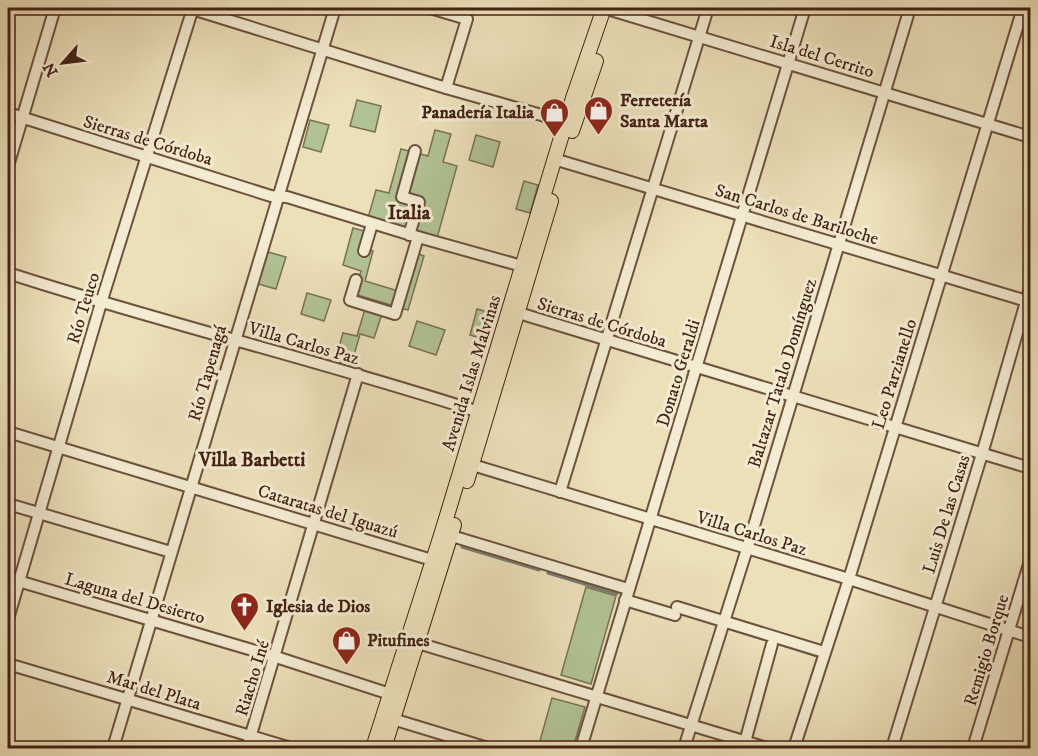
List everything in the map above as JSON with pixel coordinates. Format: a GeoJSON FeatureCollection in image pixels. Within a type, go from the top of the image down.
{"type":"FeatureCollection","features":[{"type":"Feature","properties":{"kind":"main road","name":"Avenida Islas Malvinas"},"geometry":{"type":"LineString","coordinates":[[373,748],[388,718],[413,641],[558,161],[610,8]]}},
{"type":"Feature","properties":{"kind":"main road","name":"Avenida Islas Malvinas"},"geometry":{"type":"LineString","coordinates":[[513,312],[522,266],[558,161]]}},
{"type":"Feature","properties":{"kind":"main road","name":"Avenida Islas Malvinas"},"geometry":{"type":"LineString","coordinates":[[384,748],[390,694],[413,641],[432,560],[447,534]]}},
{"type":"Feature","properties":{"kind":"street"},"geometry":{"type":"LineString","coordinates":[[8,166],[55,8]]}},
{"type":"Feature","properties":{"kind":"street"},"geometry":{"type":"LineString","coordinates":[[191,8],[446,88],[570,123]]}},
{"type":"Feature","properties":{"kind":"street","name":"Río Teuco"},"geometry":{"type":"LineString","coordinates":[[8,619],[13,580],[38,514],[191,8]]}},
{"type":"Feature","properties":{"kind":"street","name":"Río Tapenagá"},"geometry":{"type":"LineString","coordinates":[[113,748],[335,8]]}},
{"type":"Feature","properties":{"kind":"street"},"geometry":{"type":"LineString","coordinates":[[430,8],[467,19],[446,88]]}},
{"type":"Feature","properties":{"kind":"street","name":"Isla del Cerrito"},"geometry":{"type":"LineString","coordinates":[[610,8],[1030,137]]}},
{"type":"Feature","properties":{"kind":"street"},"geometry":{"type":"LineString","coordinates":[[560,492],[708,8]]}},
{"type":"Feature","properties":{"kind":"street","name":"Donato Geraldi"},"geometry":{"type":"LineString","coordinates":[[581,748],[787,63],[806,8]]}},
{"type":"Feature","properties":{"kind":"street","name":"Baltazar Tatalo Domínguez"},"geometry":{"type":"LineString","coordinates":[[684,748],[747,549],[910,8]]}},
{"type":"Feature","properties":{"kind":"street","name":"Leo Parzianello"},"geometry":{"type":"LineString","coordinates":[[794,748],[849,579],[1023,8]]}},
{"type":"Feature","properties":{"kind":"street","name":"Sierras de Córdoba"},"geometry":{"type":"LineString","coordinates":[[8,113],[277,197],[287,197],[372,224],[522,266]]}},
{"type":"Feature","properties":{"kind":"street"},"geometry":{"type":"LineString","coordinates":[[356,280],[350,300],[395,314],[419,202],[402,197],[416,151]]}},
{"type":"Feature","properties":{"kind":"street","name":"San Carlos de Bariloche"},"geometry":{"type":"LineString","coordinates":[[558,161],[1028,301]]}},
{"type":"Feature","properties":{"kind":"street"},"geometry":{"type":"LineString","coordinates":[[364,251],[372,224]]}},
{"type":"Feature","properties":{"kind":"street","name":"Villa Carlos Paz"},"geometry":{"type":"LineString","coordinates":[[8,273],[101,303],[358,374],[483,413]]}},
{"type":"Feature","properties":{"kind":"street","name":"Luis De las Casas"},"geometry":{"type":"LineString","coordinates":[[892,748],[1028,301],[1030,288]]}},
{"type":"Feature","properties":{"kind":"street","name":"Sierras de Córdoba"},"geometry":{"type":"LineString","coordinates":[[513,312],[1030,468]]}},
{"type":"Feature","properties":{"kind":"street","name":"Riacho Iné"},"geometry":{"type":"LineString","coordinates":[[248,748],[358,374]]}},
{"type":"Feature","properties":{"kind":"street","name":"Cataratas del Iguazú"},"geometry":{"type":"LineString","coordinates":[[8,432],[432,560]]}},
{"type":"Feature","properties":{"kind":"street","name":"Villa Carlos Paz"},"geometry":{"type":"LineString","coordinates":[[468,464],[849,579],[1030,637]]}},
{"type":"Feature","properties":{"kind":"street"},"geometry":{"type":"LineString","coordinates":[[8,504],[171,552]]}},
{"type":"Feature","properties":{"kind":"street"},"geometry":{"type":"LineString","coordinates":[[447,534],[676,611],[723,621],[824,652]]}},
{"type":"Feature","properties":{"kind":"street","name":"Remigio Borque"},"geometry":{"type":"LineString","coordinates":[[973,748],[1030,561]]}},
{"type":"Feature","properties":{"kind":"street","name":"Laguna del Desierto"},"geometry":{"type":"LineString","coordinates":[[13,580],[276,657],[390,694]]}},
{"type":"Feature","properties":{"kind":"street"},"geometry":{"type":"LineString","coordinates":[[413,641],[767,748]]}},
{"type":"Feature","properties":{"kind":"street"},"geometry":{"type":"LineString","coordinates":[[745,742],[772,644]]}},
{"type":"Feature","properties":{"kind":"street","name":"Mar del Plata"},"geometry":{"type":"LineString","coordinates":[[8,664],[291,748]]}},
{"type":"Feature","properties":{"kind":"street"},"geometry":{"type":"LineString","coordinates":[[388,718],[488,748]]}},
{"type":"Feature","properties":{"kind":"street"},"geometry":{"type":"LineString","coordinates":[[8,746],[17,748]]}},
{"type":"Feature","properties":{"kind":"green space"},"geometry":{"type":"Polygon","coordinates":[[[357,100],[381,106],[375,132],[350,126],[357,100]]]}},
{"type":"Feature","properties":{"kind":"green space"},"geometry":{"type":"Polygon","coordinates":[[[310,120],[329,125],[321,152],[303,147],[310,120]]]}},
{"type":"Feature","properties":{"kind":"green space"},"geometry":{"type":"Polygon","coordinates":[[[435,130],[451,134],[443,162],[457,166],[437,238],[368,218],[376,190],[389,193],[401,149],[428,156],[435,130]]]}},
{"type":"Feature","properties":{"kind":"green space"},"geometry":{"type":"Polygon","coordinates":[[[476,135],[500,142],[493,167],[469,160],[476,135]]]}},
{"type":"Feature","properties":{"kind":"green space"},"geometry":{"type":"Polygon","coordinates":[[[524,181],[538,185],[530,213],[516,209],[524,181]]]}},
{"type":"Feature","properties":{"kind":"green space"},"geometry":{"type":"Polygon","coordinates":[[[353,228],[364,231],[360,247],[373,251],[365,281],[405,293],[416,253],[424,256],[408,310],[354,294],[361,271],[343,265],[353,228]]]}},
{"type":"Feature","properties":{"kind":"green space"},"geometry":{"type":"Polygon","coordinates":[[[268,252],[286,257],[276,289],[258,284],[268,252]]]}},
{"type":"Feature","properties":{"kind":"green space"},"geometry":{"type":"Polygon","coordinates":[[[307,293],[331,300],[324,321],[301,314],[307,293]]]}},
{"type":"Feature","properties":{"kind":"green space"},"geometry":{"type":"Polygon","coordinates":[[[365,309],[382,314],[374,338],[360,334],[351,366],[335,361],[343,333],[357,336],[365,309]]]}},
{"type":"Feature","properties":{"kind":"green space"},"geometry":{"type":"Polygon","coordinates":[[[477,309],[495,314],[487,340],[470,335],[477,309]]]}},
{"type":"Feature","properties":{"kind":"green space"},"geometry":{"type":"Polygon","coordinates":[[[417,321],[445,330],[436,355],[409,346],[417,321]]]}},
{"type":"Feature","properties":{"kind":"green space"},"geometry":{"type":"Polygon","coordinates":[[[586,587],[616,596],[591,684],[561,675],[586,587]]]}},
{"type":"Feature","properties":{"kind":"green space"},"geometry":{"type":"Polygon","coordinates":[[[552,698],[585,707],[573,748],[538,748],[552,698]]]}},
{"type":"Feature","properties":{"kind":"waterway"},"geometry":{"type":"LineString","coordinates":[[462,547],[539,570]]}},
{"type":"Feature","properties":{"kind":"waterway"},"geometry":{"type":"LineString","coordinates":[[548,573],[617,594]]}},
{"type":"Feature","properties":{"kind":"waterway"},"geometry":{"type":"LineString","coordinates":[[728,628],[817,656]]}},
{"type":"Feature","properties":{"kind":"place","name":"Ferretería Santa Marta"},"geometry":{"type":"Point","coordinates":[599,136]}},
{"type":"Feature","properties":{"kind":"place","name":"Panadería Italia"},"geometry":{"type":"Point","coordinates":[555,138]}},
{"type":"Feature","properties":{"kind":"place","name":"Iglesia de Dios"},"geometry":{"type":"Point","coordinates":[245,632]}},
{"type":"Feature","properties":{"kind":"place","name":"Pitufines"},"geometry":{"type":"Point","coordinates":[346,666]}},
{"type":"Feature","properties":{"kind":"district","name":"Italia"},"geometry":{"type":"Point","coordinates":[409,212]}},
{"type":"Feature","properties":{"kind":"district","name":"Villa Barbetti"},"geometry":{"type":"Point","coordinates":[252,459]}}]}
